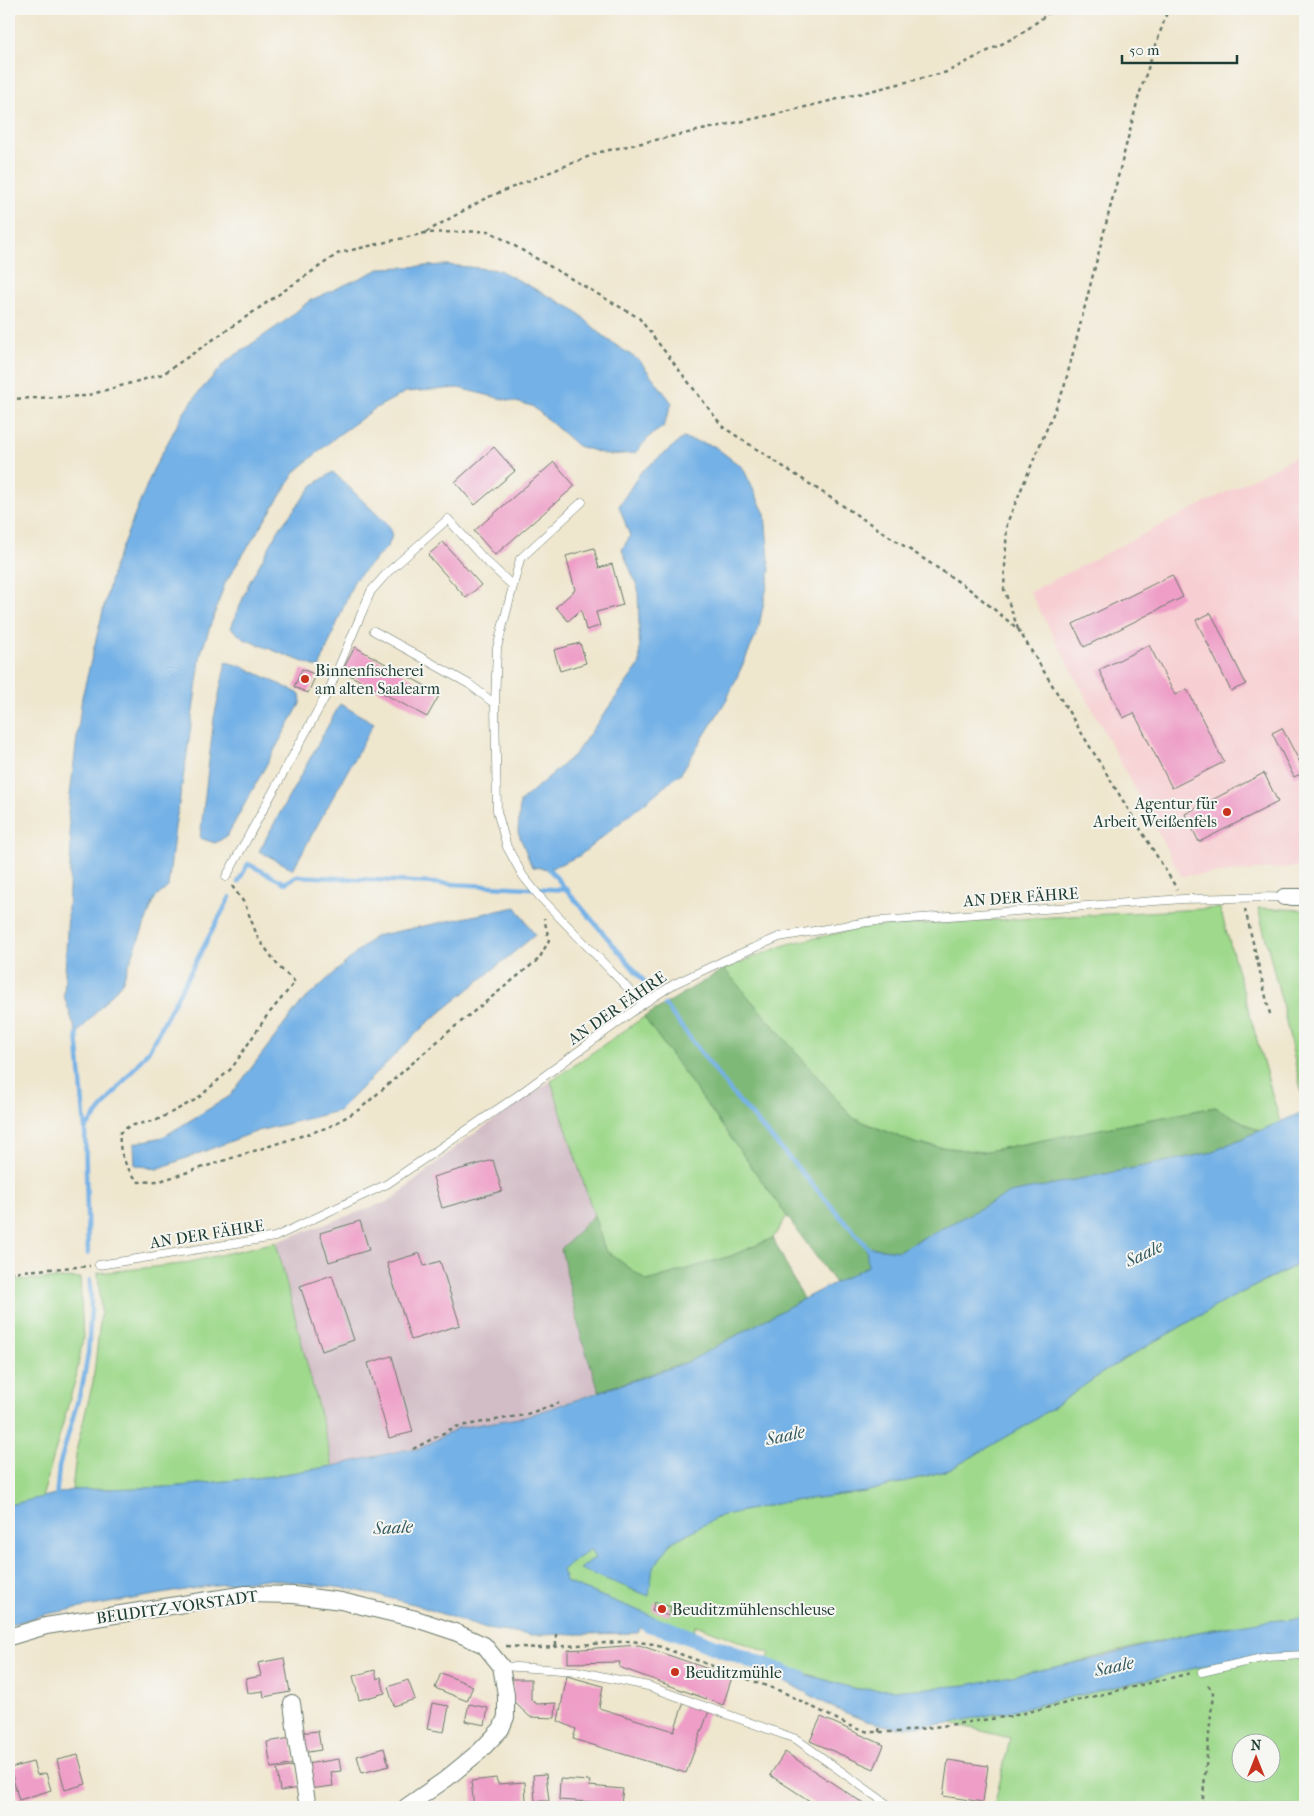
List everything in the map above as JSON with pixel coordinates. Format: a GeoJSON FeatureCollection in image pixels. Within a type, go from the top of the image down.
{"type":"FeatureCollection","features":[{"type":"Feature","properties":{"kind":"street"},"geometry":{"type":"LineString","coordinates":[[1284,897],[1305,897]]}},
{"type":"Feature","properties":{"kind":"street","name":"BEUDITZ-VORSTADT"},"geometry":{"type":"LineString","coordinates":[[9,1637],[46,1626],[246,1594],[294,1595],[342,1600],[416,1619],[484,1645],[501,1666],[506,1695],[506,1717],[501,1729],[473,1756],[406,1807]]}},
{"type":"Feature","properties":{"kind":"street"},"geometry":{"type":"LineString","coordinates":[[292,1703],[298,1752],[308,1807]]}},
{"type":"Feature","properties":{"kind":"lane"},"geometry":{"type":"LineString","coordinates":[[582,502],[520,559],[496,648],[497,811],[507,847],[528,882],[644,1004]]}},
{"type":"Feature","properties":{"kind":"lane"},"geometry":{"type":"LineString","coordinates":[[226,877],[329,690],[371,591],[388,572],[448,519],[483,558],[513,586]]}},
{"type":"Feature","properties":{"kind":"lane"},"geometry":{"type":"LineString","coordinates":[[374,631],[469,684],[495,704]]}},
{"type":"Feature","properties":{"kind":"lane","name":"AN DER FÄHRE"},"geometry":{"type":"LineString","coordinates":[[99,1265],[275,1237],[387,1184],[517,1096],[674,984],[779,937],[867,922],[1183,899],[1284,897]]}},
{"type":"Feature","properties":{"kind":"lane"},"geometry":{"type":"LineString","coordinates":[[1202,1672],[1266,1657],[1305,1654]]}},
{"type":"Feature","properties":{"kind":"lane"},"geometry":{"type":"LineString","coordinates":[[501,1666],[576,1671],[648,1686],[759,1725],[796,1739],[892,1807]]}},
{"type":"Feature","properties":{"kind":"path"},"geometry":{"type":"LineString","coordinates":[[425,233],[486,198],[600,152],[785,112],[947,72],[1021,34],[1054,9]]}},
{"type":"Feature","properties":{"kind":"path"},"geometry":{"type":"LineString","coordinates":[[1168,9],[1139,96],[1064,388],[1008,523],[1004,589],[1018,629],[1183,899]]}},
{"type":"Feature","properties":{"kind":"path"},"geometry":{"type":"LineString","coordinates":[[9,399],[85,396],[163,374],[339,253],[425,233],[489,231],[638,318],[723,427],[968,588],[1018,629]]}},
{"type":"Feature","properties":{"kind":"path"},"geometry":{"type":"LineString","coordinates":[[226,877],[245,904],[258,938],[279,967],[295,982],[266,1017],[232,1068],[197,1099],[157,1120],[129,1126],[120,1133],[118,1145],[129,1172],[139,1182],[160,1181],[329,1127],[360,1109],[447,1033],[539,959],[549,940],[540,896]]}},
{"type":"Feature","properties":{"kind":"path"},"geometry":{"type":"LineString","coordinates":[[1242,898],[1270,1014]]}},
{"type":"Feature","properties":{"kind":"path"},"geometry":{"type":"LineString","coordinates":[[9,1272],[77,1268]]}},
{"type":"Feature","properties":{"kind":"path"},"geometry":{"type":"LineString","coordinates":[[413,1449],[455,1427],[524,1415],[559,1403]]}},
{"type":"Feature","properties":{"kind":"path"},"geometry":{"type":"LineString","coordinates":[[556,1630],[556,1646]]}},
{"type":"Feature","properties":{"kind":"path"},"geometry":{"type":"LineString","coordinates":[[484,1645],[540,1648],[631,1641],[653,1644],[783,1692],[854,1728],[879,1732],[898,1732],[1012,1716],[1185,1674],[1202,1672],[1213,1693],[1202,1807]]}},
{"type":"Feature","properties":{"kind":"path"},"geometry":{"type":"LineString","coordinates":[[879,1732],[880,1724]]}},
{"type":"Feature","properties":{"kind":"shaded area"},"geometry":{"type":"Polygon","coordinates":[[[1305,452],[1305,866],[1181,876],[1030,592],[1305,452]]]}},
{"type":"Feature","properties":{"kind":"shaded area"},"geometry":{"type":"Polygon","coordinates":[[[551,1081],[594,1215],[561,1249],[581,1336],[599,1391],[525,1417],[458,1428],[419,1449],[404,1450],[333,1466],[276,1242],[392,1200],[462,1142],[551,1081]]]}},
{"type":"Feature","properties":{"kind":"green space"},"geometry":{"type":"Polygon","coordinates":[[[1220,908],[1280,1122],[1259,1131],[1215,1107],[982,1152],[917,1144],[853,1118],[724,969],[788,944],[866,927],[1220,908]]]}},
{"type":"Feature","properties":{"kind":"green space"},"geometry":{"type":"Polygon","coordinates":[[[1258,908],[1305,910],[1305,1108],[1282,1003],[1258,908]]]}},
{"type":"Feature","properties":{"kind":"green space"},"geometry":{"type":"Polygon","coordinates":[[[724,969],[853,1118],[917,1144],[982,1152],[1215,1107],[1259,1131],[1209,1153],[1010,1193],[898,1251],[867,1247],[868,1266],[835,1283],[644,1017],[724,969]]]}},
{"type":"Feature","properties":{"kind":"green space"},"geometry":{"type":"Polygon","coordinates":[[[644,1017],[787,1216],[773,1238],[731,1256],[647,1281],[605,1250],[551,1081],[644,1017]]]}},
{"type":"Feature","properties":{"kind":"green space"},"geometry":{"type":"Polygon","coordinates":[[[594,1215],[605,1250],[647,1281],[731,1256],[773,1238],[803,1299],[688,1362],[599,1391],[581,1336],[561,1249],[594,1215]]]}},
{"type":"Feature","properties":{"kind":"green space"},"geometry":{"type":"Polygon","coordinates":[[[276,1242],[333,1466],[273,1476],[171,1487],[72,1490],[77,1447],[93,1382],[101,1312],[98,1273],[181,1264],[276,1242]]]}},
{"type":"Feature","properties":{"kind":"green space"},"geometry":{"type":"Polygon","coordinates":[[[1305,1261],[1305,1618],[1207,1630],[1027,1674],[985,1682],[943,1688],[858,1689],[819,1678],[768,1659],[770,1653],[696,1625],[693,1633],[566,1582],[561,1570],[590,1549],[595,1558],[580,1569],[653,1568],[672,1542],[720,1516],[785,1502],[865,1492],[949,1470],[1027,1425],[1108,1369],[1225,1301],[1305,1261]]]}},
{"type":"Feature","properties":{"kind":"green space"},"geometry":{"type":"Polygon","coordinates":[[[80,1278],[83,1338],[76,1377],[42,1498],[9,1505],[9,1280],[80,1278]]]}},
{"type":"Feature","properties":{"kind":"green space"},"geometry":{"type":"Polygon","coordinates":[[[1305,1652],[1305,1807],[994,1807],[1010,1738],[950,1723],[1025,1708],[1229,1660],[1305,1652]]]}},
{"type":"Feature","properties":{"kind":"water"},"geometry":{"type":"Polygon","coordinates":[[[447,265],[499,270],[575,310],[605,338],[640,361],[672,403],[663,427],[651,435],[635,453],[608,455],[578,446],[532,406],[458,388],[406,392],[376,408],[337,436],[296,471],[225,583],[201,653],[168,887],[155,898],[122,982],[77,1034],[64,996],[71,846],[68,812],[82,697],[114,566],[153,470],[183,414],[199,392],[227,361],[285,321],[309,301],[382,268],[447,265]]]}},
{"type":"Feature","properties":{"kind":"water"},"geometry":{"type":"Polygon","coordinates":[[[683,438],[714,446],[743,468],[765,514],[770,571],[758,631],[727,699],[681,773],[579,856],[549,869],[532,867],[518,832],[520,802],[575,754],[640,664],[638,588],[622,550],[630,536],[619,506],[640,473],[683,438]]]}},
{"type":"Feature","properties":{"kind":"water"},"geometry":{"type":"Polygon","coordinates":[[[333,472],[389,526],[392,536],[388,546],[354,581],[319,668],[244,639],[231,628],[249,583],[280,528],[313,485],[333,472]]]}},
{"type":"Feature","properties":{"kind":"water"},"geometry":{"type":"Polygon","coordinates":[[[226,662],[244,667],[300,694],[301,702],[227,836],[215,843],[200,838],[214,718],[226,662]]]}},
{"type":"Feature","properties":{"kind":"water"},"geometry":{"type":"Polygon","coordinates":[[[340,704],[374,723],[293,869],[259,851],[340,704]]]}},
{"type":"Feature","properties":{"kind":"water"},"geometry":{"type":"Polygon","coordinates":[[[516,907],[535,935],[426,1024],[338,1111],[258,1131],[157,1169],[135,1165],[134,1143],[163,1137],[230,1096],[300,1004],[375,936],[516,907]]]}},
{"type":"Feature","properties":{"kind":"water","name":"Saale"},"geometry":{"type":"Polygon","coordinates":[[[1305,1111],[1305,1261],[1225,1301],[1108,1369],[1027,1425],[949,1470],[865,1492],[785,1502],[720,1516],[672,1542],[653,1568],[649,1596],[580,1569],[595,1558],[590,1549],[562,1570],[566,1582],[670,1623],[666,1635],[641,1626],[638,1633],[529,1635],[486,1629],[413,1604],[352,1589],[267,1579],[208,1586],[47,1614],[9,1625],[9,1505],[72,1490],[171,1487],[273,1476],[333,1466],[404,1450],[419,1449],[458,1428],[525,1417],[688,1362],[868,1266],[866,1247],[898,1251],[1010,1193],[1209,1153],[1305,1111]]]}},
{"type":"Feature","properties":{"kind":"water","name":"Saale"},"geometry":{"type":"Polygon","coordinates":[[[1305,1618],[1305,1652],[1229,1660],[1025,1708],[950,1723],[897,1728],[866,1721],[834,1708],[779,1678],[783,1665],[808,1675],[856,1689],[904,1690],[967,1685],[1094,1659],[1193,1633],[1258,1622],[1305,1618]]]}},
{"type":"Feature","properties":{"kind":"building"},"geometry":{"type":"Polygon","coordinates":[[[494,447],[515,471],[475,505],[455,482],[494,447]]]}},
{"type":"Feature","properties":{"kind":"building"},"geometry":{"type":"Polygon","coordinates":[[[554,462],[575,486],[495,555],[474,531],[554,462]]]}},
{"type":"Feature","properties":{"kind":"building"},"geometry":{"type":"Polygon","coordinates":[[[443,542],[481,585],[466,598],[428,555],[443,542]]]}},
{"type":"Feature","properties":{"kind":"building"},"geometry":{"type":"Polygon","coordinates":[[[594,548],[599,568],[612,564],[623,605],[596,612],[600,626],[586,630],[581,610],[568,621],[556,607],[575,590],[566,556],[594,548]]]}},
{"type":"Feature","properties":{"kind":"building"},"geometry":{"type":"Polygon","coordinates":[[[1172,575],[1183,597],[1084,647],[1073,624],[1172,575]]]}},
{"type":"Feature","properties":{"kind":"building"},"geometry":{"type":"Polygon","coordinates":[[[1211,613],[1246,684],[1231,691],[1196,620],[1211,613]]]}},
{"type":"Feature","properties":{"kind":"building"},"geometry":{"type":"Polygon","coordinates":[[[580,643],[586,663],[560,671],[554,650],[580,643]]]}},
{"type":"Feature","properties":{"kind":"building"},"geometry":{"type":"Polygon","coordinates":[[[1149,645],[1175,695],[1187,689],[1224,762],[1172,788],[1134,713],[1123,718],[1099,670],[1149,645]]]}},
{"type":"Feature","properties":{"kind":"building"},"geometry":{"type":"Polygon","coordinates":[[[355,647],[440,694],[427,717],[342,671],[355,647]]]}},
{"type":"Feature","properties":{"kind":"building"},"geometry":{"type":"Polygon","coordinates":[[[302,669],[316,675],[308,693],[294,687],[302,669]]]}},
{"type":"Feature","properties":{"kind":"building"},"geometry":{"type":"Polygon","coordinates":[[[1282,728],[1305,772],[1294,777],[1272,733],[1282,728]]]}},
{"type":"Feature","properties":{"kind":"building"},"geometry":{"type":"Polygon","coordinates":[[[1264,773],[1278,802],[1199,842],[1185,814],[1264,773]]]}},
{"type":"Feature","properties":{"kind":"building"},"geometry":{"type":"Polygon","coordinates":[[[493,1160],[502,1191],[442,1208],[433,1177],[493,1160]]]}},
{"type":"Feature","properties":{"kind":"building"},"geometry":{"type":"Polygon","coordinates":[[[360,1221],[369,1250],[329,1262],[320,1233],[360,1221]]]}},
{"type":"Feature","properties":{"kind":"building"},"geometry":{"type":"Polygon","coordinates":[[[420,1253],[424,1266],[440,1261],[460,1325],[411,1340],[387,1263],[420,1253]]]}},
{"type":"Feature","properties":{"kind":"building"},"geometry":{"type":"Polygon","coordinates":[[[332,1275],[354,1340],[322,1351],[300,1286],[332,1275]]]}},
{"type":"Feature","properties":{"kind":"building"},"geometry":{"type":"Polygon","coordinates":[[[392,1356],[413,1432],[389,1438],[368,1363],[392,1356]]]}},
{"type":"Feature","properties":{"kind":"building","name":"Beuditzmühlenschleuse"},"geometry":{"type":"Polygon","coordinates":[[[655,1602],[671,1607],[669,1616],[652,1610],[655,1602]]]}},
{"type":"Feature","properties":{"kind":"building","name":"Beuditzmühle"},"geometry":{"type":"Polygon","coordinates":[[[639,1645],[732,1677],[723,1705],[619,1667],[620,1662],[568,1663],[568,1650],[639,1645]]]}},
{"type":"Feature","properties":{"kind":"building"},"geometry":{"type":"Polygon","coordinates":[[[284,1658],[290,1692],[264,1697],[263,1691],[248,1693],[246,1679],[261,1676],[258,1663],[284,1658]]]}},
{"type":"Feature","properties":{"kind":"building"},"geometry":{"type":"Polygon","coordinates":[[[375,1670],[377,1679],[381,1677],[385,1693],[359,1700],[353,1676],[375,1670]]]}},
{"type":"Feature","properties":{"kind":"building"},"geometry":{"type":"Polygon","coordinates":[[[441,1673],[473,1686],[467,1701],[435,1688],[441,1673]]]}},
{"type":"Feature","properties":{"kind":"building"},"geometry":{"type":"Polygon","coordinates":[[[567,1676],[603,1686],[599,1708],[674,1731],[684,1702],[709,1711],[686,1773],[573,1739],[576,1729],[558,1721],[567,1676]]]}},
{"type":"Feature","properties":{"kind":"building"},"geometry":{"type":"Polygon","coordinates":[[[512,1679],[531,1679],[531,1700],[537,1704],[556,1703],[555,1718],[530,1717],[513,1701],[512,1679]]]}},
{"type":"Feature","properties":{"kind":"building"},"geometry":{"type":"Polygon","coordinates":[[[408,1680],[415,1699],[394,1706],[388,1687],[408,1680]]]}},
{"type":"Feature","properties":{"kind":"building"},"geometry":{"type":"Polygon","coordinates":[[[432,1703],[449,1706],[444,1732],[427,1729],[432,1703]]]}},
{"type":"Feature","properties":{"kind":"building"},"geometry":{"type":"Polygon","coordinates":[[[469,1704],[488,1708],[485,1725],[465,1721],[469,1704]]]}},
{"type":"Feature","properties":{"kind":"building"},"geometry":{"type":"Polygon","coordinates":[[[821,1717],[884,1745],[874,1769],[810,1741],[821,1717]]]}},
{"type":"Feature","properties":{"kind":"building"},"geometry":{"type":"Polygon","coordinates":[[[318,1731],[321,1750],[302,1753],[298,1733],[318,1731]]]}},
{"type":"Feature","properties":{"kind":"building"},"geometry":{"type":"Polygon","coordinates":[[[291,1738],[295,1764],[271,1768],[267,1742],[291,1738]]]}},
{"type":"Feature","properties":{"kind":"building"},"geometry":{"type":"Polygon","coordinates":[[[384,1748],[389,1766],[362,1773],[357,1756],[384,1748]]]}},
{"type":"Feature","properties":{"kind":"building"},"geometry":{"type":"Polygon","coordinates":[[[785,1752],[869,1807],[819,1807],[770,1775],[785,1752]]]}},
{"type":"Feature","properties":{"kind":"building"},"geometry":{"type":"Polygon","coordinates":[[[78,1755],[86,1784],[65,1790],[57,1760],[78,1755]]]}},
{"type":"Feature","properties":{"kind":"building"},"geometry":{"type":"Polygon","coordinates":[[[339,1759],[341,1771],[331,1772],[333,1786],[310,1789],[306,1764],[339,1759]]]}},
{"type":"Feature","properties":{"kind":"building"},"geometry":{"type":"Polygon","coordinates":[[[948,1760],[988,1766],[983,1802],[943,1796],[948,1760]]]}},
{"type":"Feature","properties":{"kind":"building"},"geometry":{"type":"Polygon","coordinates":[[[33,1762],[37,1775],[46,1773],[51,1790],[19,1800],[10,1768],[33,1762]]]}},
{"type":"Feature","properties":{"kind":"building"},"geometry":{"type":"Polygon","coordinates":[[[295,1766],[299,1788],[280,1791],[277,1769],[295,1766]]]}},
{"type":"Feature","properties":{"kind":"building"},"geometry":{"type":"Polygon","coordinates":[[[546,1774],[549,1801],[535,1801],[533,1775],[546,1774]]]}},
{"type":"Feature","properties":{"kind":"building"},"geometry":{"type":"Polygon","coordinates":[[[496,1778],[498,1784],[525,1782],[526,1803],[474,1807],[471,1781],[496,1778]]]}},
{"type":"Feature","properties":{"kind":"building"},"geometry":{"type":"Polygon","coordinates":[[[560,1779],[590,1781],[589,1786],[623,1789],[621,1804],[559,1800],[560,1779]]]}},
{"type":"Feature","properties":{"kind":"waterway"},"geometry":{"type":"LineString","coordinates":[[238,882],[248,864],[285,883],[297,876],[568,890]]}},
{"type":"Feature","properties":{"kind":"waterway"},"geometry":{"type":"LineString","coordinates":[[549,869],[648,986]]}},
{"type":"Feature","properties":{"kind":"waterway"},"geometry":{"type":"LineString","coordinates":[[85,1129],[149,1050],[230,897]]}},
{"type":"Feature","properties":{"kind":"waterway"},"geometry":{"type":"LineString","coordinates":[[665,1005],[732,1093],[869,1249]]}},
{"type":"Feature","properties":{"kind":"waterway"},"geometry":{"type":"LineString","coordinates":[[77,1034],[85,1129],[88,1254]]}},
{"type":"Feature","properties":{"kind":"waterway"},"geometry":{"type":"LineString","coordinates":[[56,1499],[59,1467],[83,1382],[88,1354],[91,1309],[90,1280]]}},
{"type":"Feature","properties":{"kind":"waterway"},"geometry":{"type":"LineString","coordinates":[[648,1624],[668,1629],[801,1679]]}},
{"type":"Feature","properties":{"kind":"place","name":"Binnenfischerei am alten Saalearm"},"geometry":{"type":"Point","coordinates":[305,679]}},
{"type":"Feature","properties":{"kind":"place","name":"Agentur für Arbeit Weißenfels"},"geometry":{"type":"Point","coordinates":[1227,812]}},
{"type":"Feature","properties":{"kind":"place","name":"Beuditzmühlenschleuse"},"geometry":{"type":"Point","coordinates":[662,1609]}},
{"type":"Feature","properties":{"kind":"place","name":"Beuditzmühle"},"geometry":{"type":"Point","coordinates":[675,1672]}}]}
